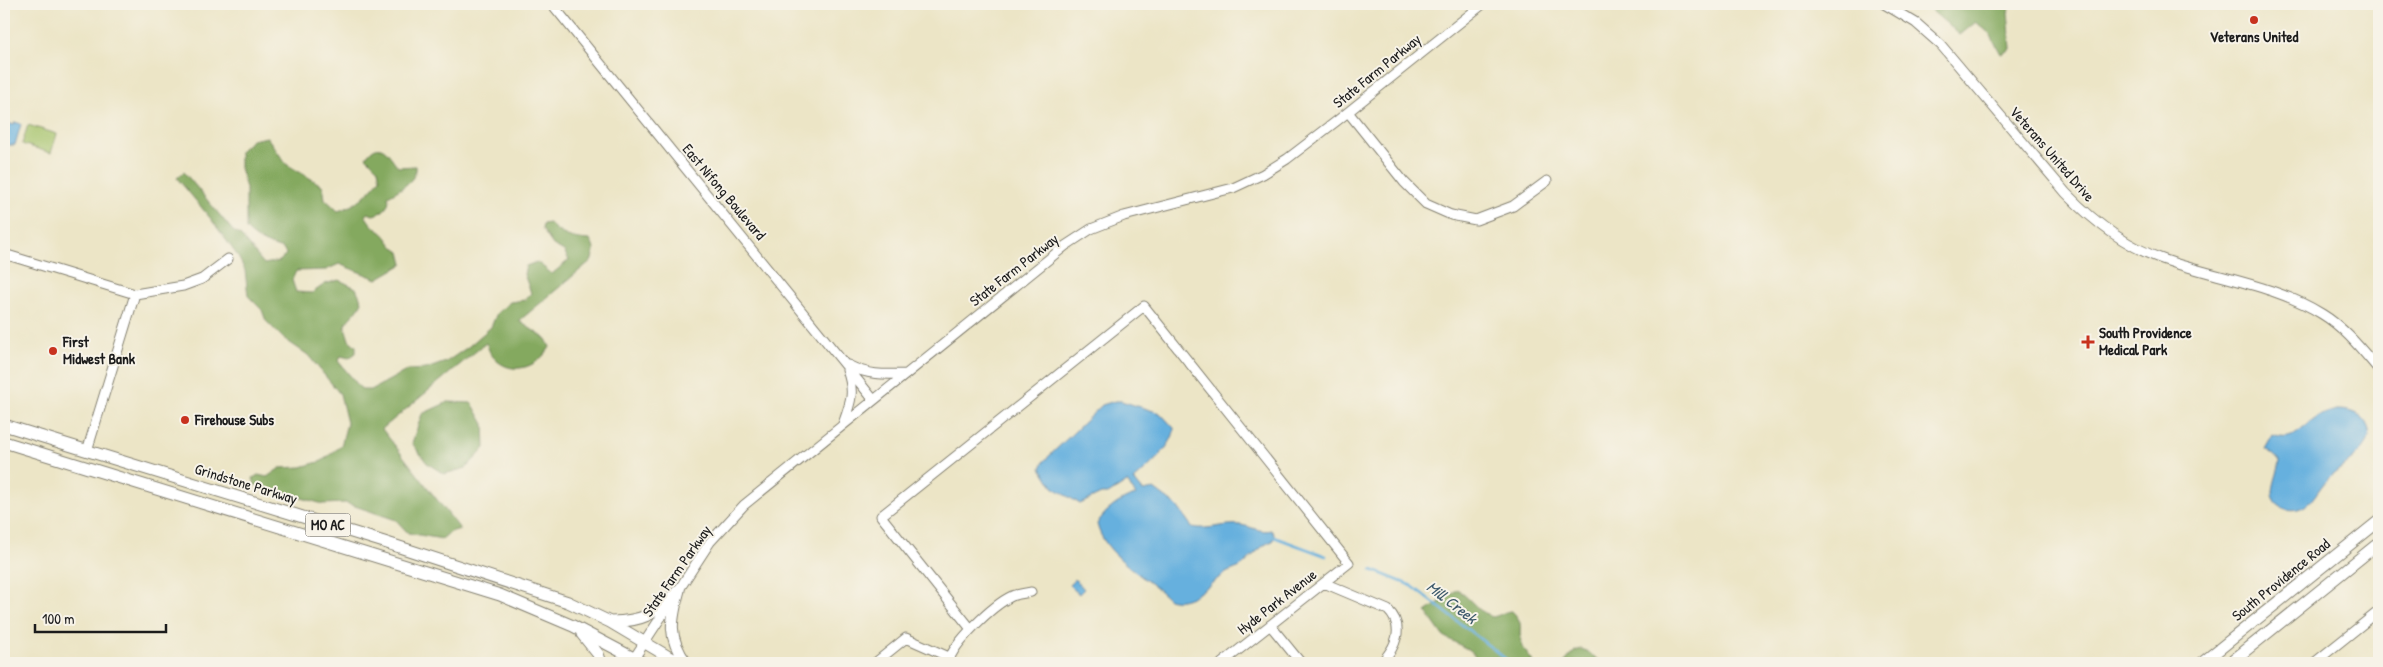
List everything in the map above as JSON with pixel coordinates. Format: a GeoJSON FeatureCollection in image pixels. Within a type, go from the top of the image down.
{"type":"FeatureCollection","features":[{"type":"Feature","properties":{"kind":"main road","name":"Grindstone Parkway"},"geometry":{"type":"LineString","coordinates":[[4,425],[506,580],[568,602],[610,622],[644,642]]}},
{"type":"Feature","properties":{"kind":"main road","name":"Grindstone Parkway"},"geometry":{"type":"LineString","coordinates":[[4,442],[500,594],[573,626],[636,661]]}},
{"type":"Feature","properties":{"kind":"main road","name":"South Providence Road"},"geometry":{"type":"LineString","coordinates":[[2202,663],[2379,520]]}},
{"type":"Feature","properties":{"kind":"main road"},"geometry":{"type":"LineString","coordinates":[[2230,663],[2379,543]]}},
{"type":"Feature","properties":{"kind":"main road"},"geometry":{"type":"LineString","coordinates":[[610,622],[635,620],[651,615],[679,590]]}},
{"type":"Feature","properties":{"kind":"main road"},"geometry":{"type":"LineString","coordinates":[[679,590],[672,614],[672,631],[674,643],[686,663]]}},
{"type":"Feature","properties":{"kind":"main road"},"geometry":{"type":"LineString","coordinates":[[573,626],[590,643],[598,654],[601,663]]}},
{"type":"Feature","properties":{"kind":"main road","name":"MO AC"},"geometry":{"type":"LineString","coordinates":[[644,642],[679,663]]}},
{"type":"Feature","properties":{"kind":"street","name":"East Nifong Boulevard"},"geometry":{"type":"LineString","coordinates":[[552,4],[873,399]]}},
{"type":"Feature","properties":{"kind":"street","name":"State Farm Parkway"},"geometry":{"type":"LineString","coordinates":[[636,661],[644,642],[710,542],[744,505],[1065,246],[1091,229],[1124,216],[1239,185],[1287,159],[1483,4]]}},
{"type":"Feature","properties":{"kind":"street","name":"Veterans United Drive"},"geometry":{"type":"LineString","coordinates":[[1884,4],[1916,23],[1941,45],[2066,193],[2087,215],[2122,240],[2165,260],[2290,297],[2323,315],[2335,324],[2379,370]]}},
{"type":"Feature","properties":{"kind":"street"},"geometry":{"type":"LineString","coordinates":[[1348,112],[1404,182],[1426,204],[1451,215],[1476,220],[1513,206],[1547,181]]}},
{"type":"Feature","properties":{"kind":"street"},"geometry":{"type":"LineString","coordinates":[[4,254],[134,294],[183,286],[202,279],[228,259]]}},
{"type":"Feature","properties":{"kind":"street"},"geometry":{"type":"LineString","coordinates":[[87,451],[134,294]]}},
{"type":"Feature","properties":{"kind":"street","name":"Hyde Park Avenue"},"geometry":{"type":"LineString","coordinates":[[971,629],[881,516],[1144,306],[1349,563],[1222,663]]}},
{"type":"Feature","properties":{"kind":"street"},"geometry":{"type":"LineString","coordinates":[[844,363],[863,373],[875,375],[905,374]]}},
{"type":"Feature","properties":{"kind":"street"},"geometry":{"type":"LineString","coordinates":[[843,424],[851,401],[852,385],[844,363]]}},
{"type":"Feature","properties":{"kind":"street"},"geometry":{"type":"LineString","coordinates":[[1324,583],[1388,610],[1394,616],[1398,626],[1396,642],[1381,663]]}},
{"type":"Feature","properties":{"kind":"street"},"geometry":{"type":"LineString","coordinates":[[875,663],[906,638],[949,660],[960,639],[971,629],[1013,596],[1031,592]]}},
{"type":"Feature","properties":{"kind":"street"},"geometry":{"type":"LineString","coordinates":[[2314,663],[2379,611]]}},
{"type":"Feature","properties":{"kind":"street"},"geometry":{"type":"LineString","coordinates":[[1270,625],[1301,663]]}},
{"type":"Feature","properties":{"kind":"green space"},"geometry":{"type":"Polygon","coordinates":[[[1924,4],[2012,4],[2008,12],[2011,49],[2001,54],[1990,34],[1976,22],[1960,35],[1924,4]]]}},
{"type":"Feature","properties":{"kind":"green space"},"geometry":{"type":"Polygon","coordinates":[[[28,125],[57,134],[51,153],[22,144],[28,125]]]}},
{"type":"Feature","properties":{"kind":"green space"},"geometry":{"type":"Polygon","coordinates":[[[267,137],[286,164],[323,186],[325,199],[338,211],[361,199],[380,179],[378,169],[366,157],[376,148],[384,149],[398,167],[416,166],[416,171],[411,180],[388,196],[387,206],[383,211],[373,215],[368,213],[365,215],[372,225],[400,252],[403,264],[377,279],[339,264],[326,270],[296,271],[292,280],[296,292],[312,293],[325,284],[339,280],[356,288],[362,302],[345,327],[349,340],[356,346],[356,353],[349,358],[341,356],[338,361],[362,390],[371,390],[408,370],[426,369],[446,362],[468,347],[491,327],[497,313],[510,302],[525,300],[531,293],[524,274],[526,266],[537,262],[552,274],[569,260],[564,251],[553,245],[542,229],[543,224],[549,223],[567,236],[590,240],[594,248],[592,260],[519,321],[546,339],[550,347],[538,361],[522,368],[506,366],[491,354],[486,343],[382,429],[460,529],[450,532],[442,539],[408,533],[396,520],[346,503],[323,504],[255,485],[253,478],[258,475],[267,477],[280,468],[301,467],[322,461],[341,446],[347,423],[340,394],[308,355],[283,338],[266,321],[262,310],[248,296],[245,270],[237,255],[211,219],[177,178],[184,172],[233,231],[241,236],[264,264],[280,261],[286,254],[283,249],[263,242],[246,229],[246,188],[240,168],[240,151],[252,140],[267,137]]]}},
{"type":"Feature","properties":{"kind":"green space"},"geometry":{"type":"Polygon","coordinates":[[[448,402],[472,403],[484,424],[485,448],[466,468],[444,474],[427,463],[412,443],[422,414],[448,402]]]}},
{"type":"Feature","properties":{"kind":"green space"},"geometry":{"type":"Polygon","coordinates":[[[1458,589],[1480,610],[1492,617],[1512,611],[1520,622],[1520,636],[1523,647],[1534,663],[1481,663],[1469,650],[1443,636],[1426,612],[1458,589]]]}},
{"type":"Feature","properties":{"kind":"green space"},"geometry":{"type":"Polygon","coordinates":[[[1581,649],[1587,651],[1598,660],[1597,663],[1564,663],[1575,651],[1581,649]]]}},
{"type":"Feature","properties":{"kind":"water"},"geometry":{"type":"Polygon","coordinates":[[[4,122],[14,125],[15,122],[21,124],[15,145],[7,145],[4,142],[6,137],[4,136],[4,122]]]}},
{"type":"Feature","properties":{"kind":"water"},"geometry":{"type":"Polygon","coordinates":[[[1121,401],[1160,413],[1174,428],[1170,442],[1165,449],[1134,480],[1143,491],[1154,489],[1177,506],[1192,527],[1204,528],[1234,525],[1263,531],[1271,530],[1274,534],[1273,541],[1261,548],[1241,566],[1226,573],[1199,593],[1185,599],[1169,599],[1128,566],[1108,546],[1101,536],[1097,524],[1104,514],[1114,506],[1136,495],[1127,482],[1108,494],[1101,494],[1080,504],[1053,487],[1041,468],[1044,461],[1102,405],[1121,401]]]}},
{"type":"Feature","properties":{"kind":"water"},"geometry":{"type":"Polygon","coordinates":[[[2337,410],[2354,412],[2367,423],[2370,431],[2364,447],[2327,480],[2305,506],[2293,510],[2285,509],[2278,505],[2273,495],[2280,461],[2265,449],[2273,435],[2280,437],[2291,436],[2318,417],[2337,410]]]}},
{"type":"Feature","properties":{"kind":"water"},"geometry":{"type":"Polygon","coordinates":[[[1075,579],[1084,589],[1079,594],[1069,585],[1075,579]]]}},
{"type":"Feature","properties":{"kind":"waterway","name":"Mill Creek"},"geometry":{"type":"LineString","coordinates":[[1274,537],[1326,556]]}},
{"type":"Feature","properties":{"kind":"waterway","name":"Mill Creek"},"geometry":{"type":"LineString","coordinates":[[1372,570],[1412,586],[1511,663]]}},
{"type":"Feature","properties":{"kind":"place","name":"Veterans United"},"geometry":{"type":"Point","coordinates":[2254,20]}},
{"type":"Feature","properties":{"kind":"place","name":"South Providence Medical Park"},"geometry":{"type":"Point","coordinates":[2088,342]}},
{"type":"Feature","properties":{"kind":"place","name":"First Midwest Bank"},"geometry":{"type":"Point","coordinates":[53,351]}},
{"type":"Feature","properties":{"kind":"place","name":"Firehouse Subs"},"geometry":{"type":"Point","coordinates":[185,420]}}]}
